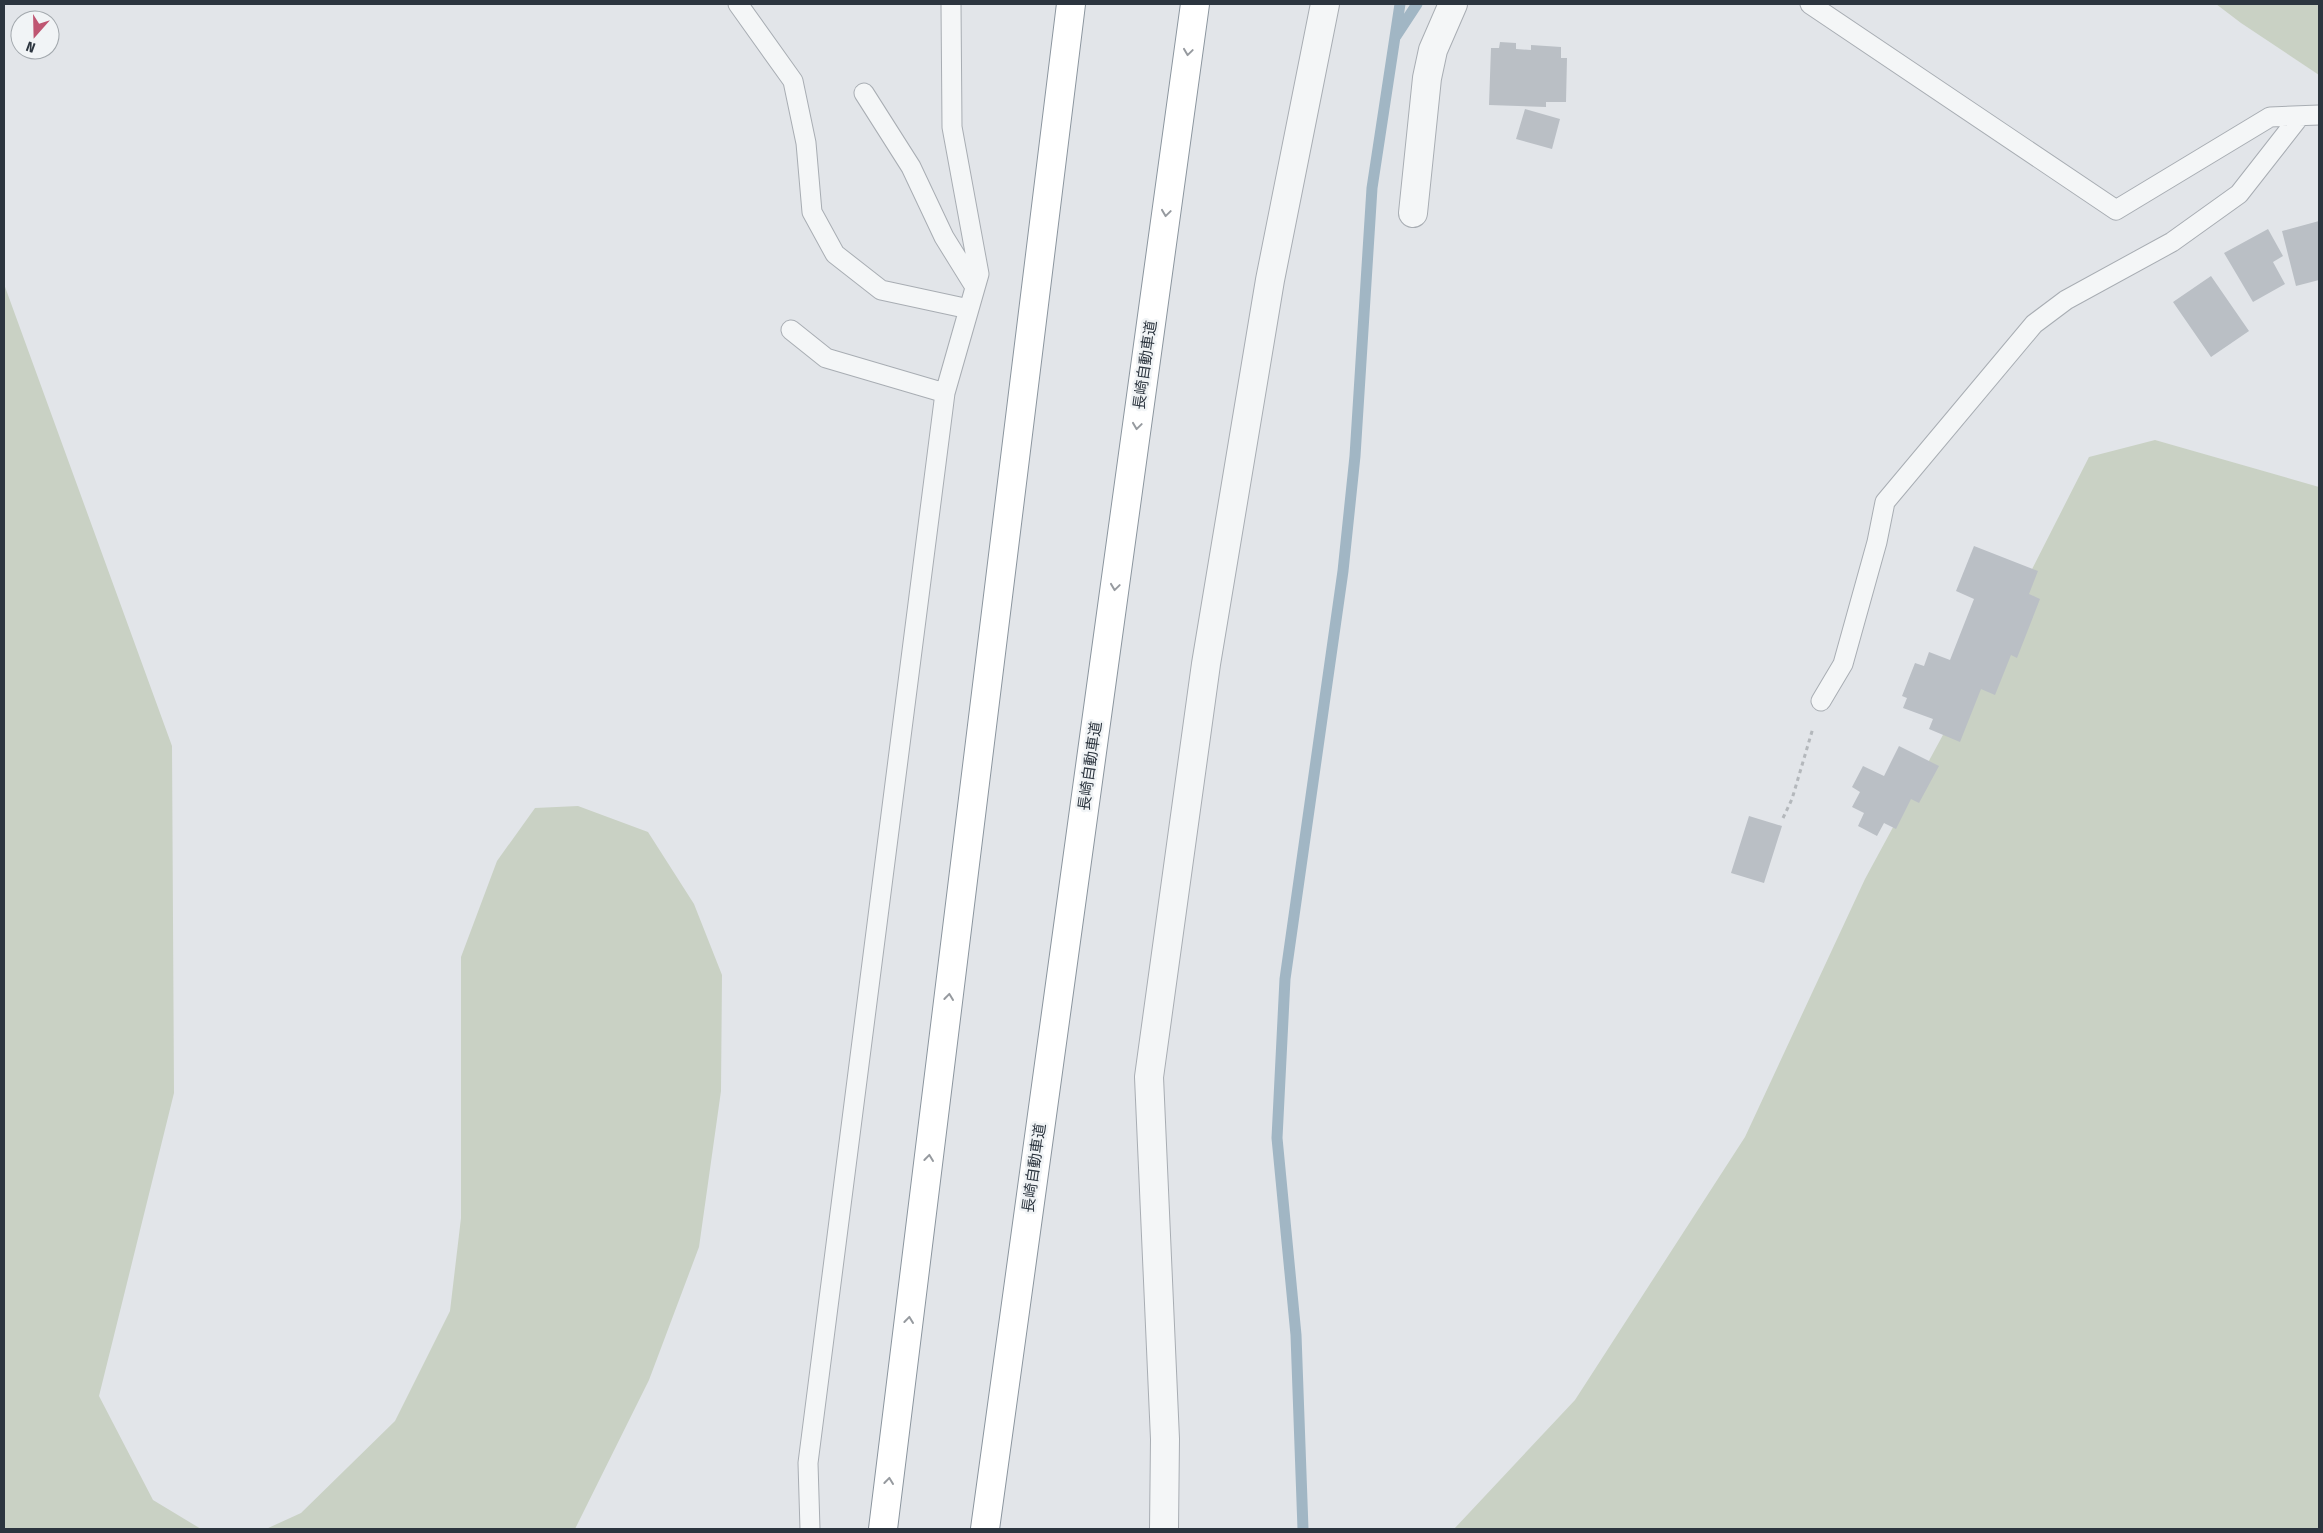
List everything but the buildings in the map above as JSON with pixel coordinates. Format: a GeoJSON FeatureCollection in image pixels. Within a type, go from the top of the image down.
{"type":"FeatureCollection","features":[{"type":"Feature","properties":{"kind":"highway"},"geometry":{"type":"LineString","coordinates":[[883,1529],[1071,4]]}},
{"type":"Feature","properties":{"kind":"highway","name":"長崎自動車道"},"geometry":{"type":"LineString","coordinates":[[985,1529],[1195,4]]}},
{"type":"Feature","properties":{"kind":"street"},"geometry":{"type":"LineString","coordinates":[[1164,1529],[1165,1439],[1149,1077],[1206,664],[1270,280],[1325,4]]}},
{"type":"Feature","properties":{"kind":"street"},"geometry":{"type":"LineString","coordinates":[[1414,214],[1427,78],[1434,50],[1454,4]]}},
{"type":"Feature","properties":{"kind":"lane"},"geometry":{"type":"LineString","coordinates":[[738,4],[793,82],[806,143],[812,212],[835,254],[881,290],[969,309]]}},
{"type":"Feature","properties":{"kind":"lane"},"geometry":{"type":"LineString","coordinates":[[810,1529],[808,1463],[945,393],[979,274],[952,127],[951,4]]}},
{"type":"Feature","properties":{"kind":"lane"},"geometry":{"type":"LineString","coordinates":[[1810,4],[2116,210],[2270,117],[2319,116]]}},
{"type":"Feature","properties":{"kind":"lane"},"geometry":{"type":"LineString","coordinates":[[864,93],[911,167],[944,237],[975,287]]}},
{"type":"Feature","properties":{"kind":"lane"},"geometry":{"type":"LineString","coordinates":[[1821,701],[1843,664],[1877,542],[1886,502],[2034,324],[2066,300],[2172,242],[2238,194],[2300,116]]}},
{"type":"Feature","properties":{"kind":"lane"},"geometry":{"type":"LineString","coordinates":[[791,330],[826,358],[945,393]]}},
{"type":"Feature","properties":{"kind":"path"},"geometry":{"type":"LineString","coordinates":[[1783,818],[1792,799],[1821,701]]}},
{"type":"Feature","properties":{"kind":"shaded area"},"geometry":{"type":"Polygon","coordinates":[[[2216,4],[2319,4],[2319,75],[2241,23],[2216,4]]]}},
{"type":"Feature","properties":{"kind":"shaded area"},"geometry":{"type":"Polygon","coordinates":[[[4,284],[172,746],[174,1093],[99,1396],[153,1500],[201,1529],[4,1529],[4,284]]]}},
{"type":"Feature","properties":{"kind":"shaded area"},"geometry":{"type":"Polygon","coordinates":[[[2155,440],[2319,487],[2319,1529],[1454,1529],[1575,1400],[1745,1137],[1865,879],[2023,587],[2089,457],[2155,440]]]}},
{"type":"Feature","properties":{"kind":"shaded area"},"geometry":{"type":"Polygon","coordinates":[[[578,806],[648,832],[694,904],[722,975],[721,1091],[699,1247],[649,1380],[575,1529],[266,1529],[301,1513],[395,1421],[450,1311],[461,1218],[461,957],[497,861],[535,808],[578,806]]]}},
{"type":"Feature","properties":{"kind":"waterway"},"geometry":{"type":"LineString","coordinates":[[1303,1529],[1296,1335],[1277,1138],[1285,979],[1343,571],[1355,456],[1372,188],[1400,4]]}},
{"type":"Feature","properties":{"kind":"waterway"},"geometry":{"type":"LineString","coordinates":[[1396,36],[1417,4]]}}]}
